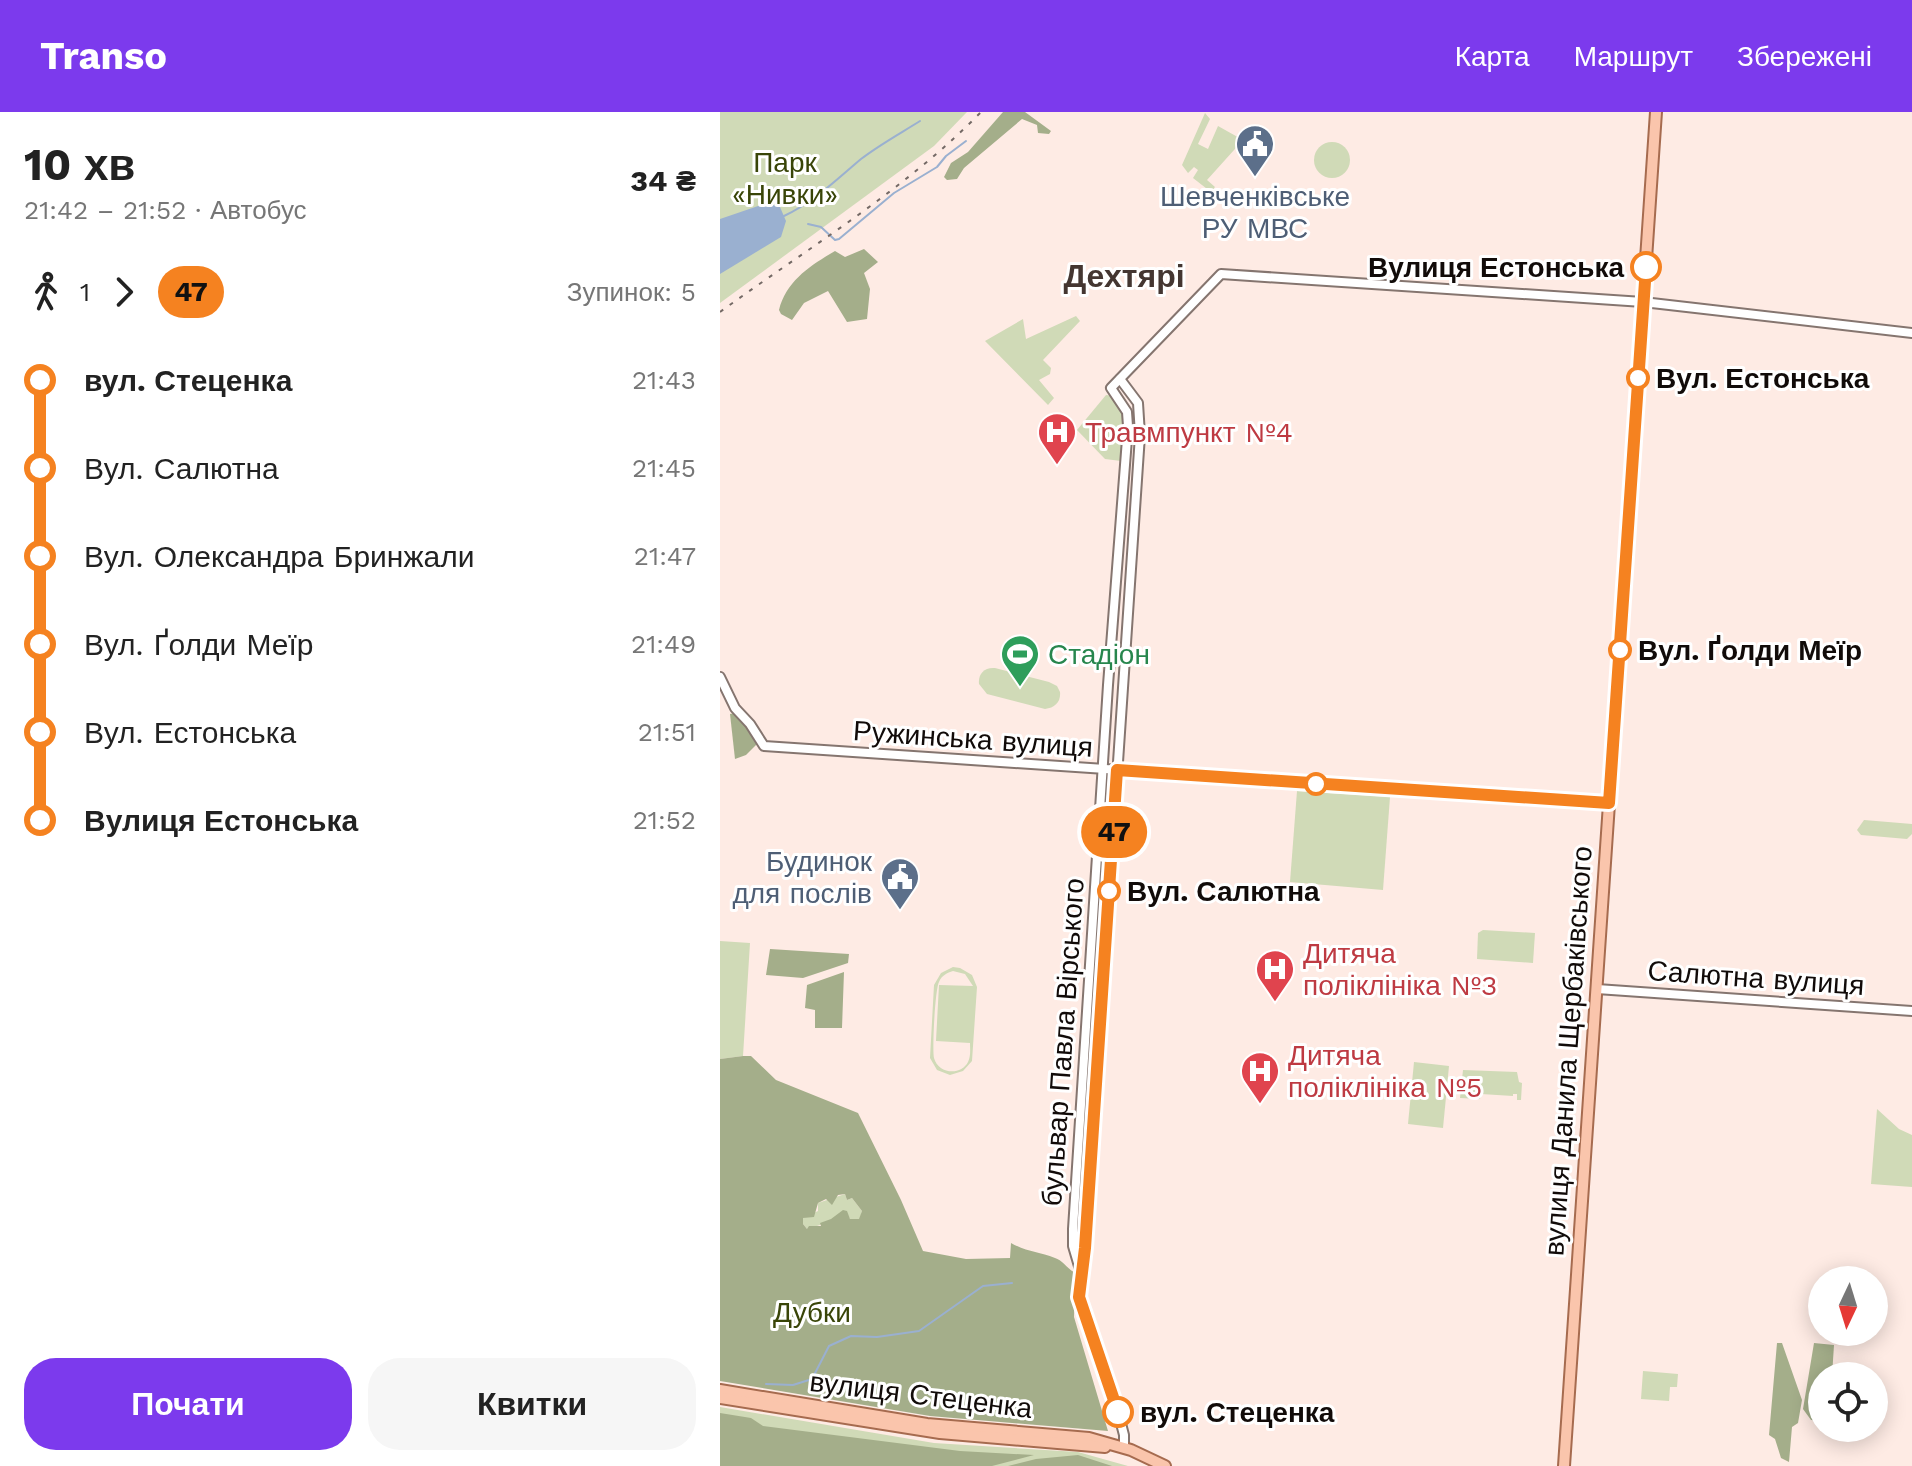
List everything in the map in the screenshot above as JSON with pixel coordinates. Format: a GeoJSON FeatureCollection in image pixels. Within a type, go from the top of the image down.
{"type":"FeatureCollection","features":[{"type":"Feature","properties":{"kind":"main road","name":"вулиця Данила Щербаківського"},"geometry":{"type":"LineString","coordinates":[[1564,1466],[1656,112]]}},
{"type":"Feature","properties":{"kind":"main road","name":"вулиця Стеценка"},"geometry":{"type":"LineString","coordinates":[[720,1390],[927,1424],[1089,1438],[1165,1466]]}},
{"type":"Feature","properties":{"kind":"main road","name":"вулиця Стеценка"},"geometry":{"type":"LineString","coordinates":[[720,1398],[940,1433],[999,1440],[1120,1447]]}},
{"type":"Feature","properties":{"kind":"street"},"geometry":{"type":"LineString","coordinates":[[1120,379],[1221,274],[1643,302],[1912,333]]}},
{"type":"Feature","properties":{"kind":"street","name":"бульвар Павла Вірського"},"geometry":{"type":"LineString","coordinates":[[1081,1273],[1073,1246],[1073,1229],[1128,426],[1127,412],[1111,388],[1120,379],[1138,403],[1140,435],[1085,1248],[1079,1297],[1118,1412],[1124,1435],[1120,1447]]}},
{"type":"Feature","properties":{"kind":"street","name":"Ружинська вулиця"},"geometry":{"type":"LineString","coordinates":[[720,677],[735,708],[764,746],[1609,803]]}},
{"type":"Feature","properties":{"kind":"street","name":"Салютна вулиця"},"geometry":{"type":"LineString","coordinates":[[1597,989],[1912,1011]]}},
{"type":"Feature","properties":{"kind":"green space","name":"Парк «Нивки»"},"geometry":{"type":"Polygon","coordinates":[[[720,112],[967,112],[934,146],[720,303],[720,112]]]}},
{"type":"Feature","properties":{"kind":"green space"},"geometry":{"type":"Polygon","coordinates":[[[1003,112],[1025,112],[1051,131],[1049,134],[1038,133],[1037,125],[1022,119],[964,168],[957,179],[947,180],[944,177],[951,163],[968,152],[1003,112]]]}},
{"type":"Feature","properties":{"kind":"green space"},"geometry":{"type":"Polygon","coordinates":[[[1205,113],[1210,119],[1198,144],[1208,149],[1218,126],[1243,140],[1207,180],[1215,187],[1211,192],[1193,178],[1198,170],[1194,167],[1188,173],[1182,165],[1205,113]]]}},
{"type":"Feature","properties":{"kind":"green space"},"geometry":{"type":"Polygon","coordinates":[[[1332,142],[1345,147],[1350,160],[1345,173],[1332,178],[1319,173],[1314,160],[1319,147],[1332,142]]]}},
{"type":"Feature","properties":{"kind":"green space"},"geometry":{"type":"Polygon","coordinates":[[[864,249],[878,262],[864,273],[870,289],[867,319],[847,322],[828,291],[804,303],[792,320],[781,314],[779,310],[787,291],[809,268],[835,251],[845,257],[864,249]]]}},
{"type":"Feature","properties":{"kind":"green space"},"geometry":{"type":"Polygon","coordinates":[[[1076,316],[1080,321],[1043,360],[1051,368],[1050,374],[1039,380],[1054,398],[1048,405],[985,341],[1023,319],[1026,339],[1076,316]]]}},
{"type":"Feature","properties":{"kind":"green space"},"geometry":{"type":"Polygon","coordinates":[[[1106,395],[1115,396],[1124,411],[1121,461],[1105,459],[1077,430],[1106,395]]]}},
{"type":"Feature","properties":{"kind":"green space","name":"Стадіон"},"geometry":{"type":"Polygon","coordinates":[[[995,668],[1057,686],[1060,692],[1058,702],[1045,709],[987,694],[979,684],[980,677],[985,670],[995,668]]]}},
{"type":"Feature","properties":{"kind":"green space"},"geometry":{"type":"Polygon","coordinates":[[[735,713],[748,725],[758,743],[746,755],[735,759],[730,714],[735,713]]]}},
{"type":"Feature","properties":{"kind":"green space"},"geometry":{"type":"Polygon","coordinates":[[[1297,791],[1390,797],[1383,890],[1290,882],[1297,791]]]}},
{"type":"Feature","properties":{"kind":"green space"},"geometry":{"type":"Polygon","coordinates":[[[1864,820],[1912,824],[1912,834],[1907,839],[1861,835],[1857,830],[1864,820]]]}},
{"type":"Feature","properties":{"kind":"green space"},"geometry":{"type":"Polygon","coordinates":[[[1483,930],[1535,933],[1533,963],[1477,959],[1478,933],[1483,930]]]}},
{"type":"Feature","properties":{"kind":"green space"},"geometry":{"type":"Polygon","coordinates":[[[720,941],[750,943],[743,1056],[720,1059],[720,941]]]}},
{"type":"Feature","properties":{"kind":"green space"},"geometry":{"type":"Polygon","coordinates":[[[770,949],[849,954],[848,963],[803,978],[766,975],[770,949]]]}},
{"type":"Feature","properties":{"kind":"green space"},"geometry":{"type":"Polygon","coordinates":[[[953,967],[960,968],[972,975],[977,987],[972,1061],[963,1071],[950,1075],[937,1070],[930,1058],[934,985],[941,973],[953,967]],[[953,971],[942,978],[938,987],[934,1058],[940,1067],[950,1071],[965,1067],[970,1055],[970,1043],[936,1041],[939,985],[973,986],[965,974],[953,971]]]}},
{"type":"Feature","properties":{"kind":"green space"},"geometry":{"type":"Polygon","coordinates":[[[844,972],[842,1028],[815,1028],[815,1010],[805,1008],[807,985],[844,972]]]}},
{"type":"Feature","properties":{"kind":"green space","name":"Дубки"},"geometry":{"type":"Polygon","coordinates":[[[751,1056],[776,1080],[858,1113],[923,1251],[966,1259],[1010,1258],[1011,1243],[1058,1259],[1075,1273],[1074,1317],[1108,1431],[930,1416],[720,1381],[720,1059],[751,1056]],[[845,1194],[838,1195],[832,1205],[826,1199],[818,1203],[814,1217],[803,1218],[803,1224],[807,1229],[809,1226],[821,1226],[820,1223],[843,1210],[847,1211],[850,1219],[859,1219],[862,1211],[852,1198],[847,1200],[845,1194]]]}},
{"type":"Feature","properties":{"kind":"green space"},"geometry":{"type":"Polygon","coordinates":[[[1414,1062],[1449,1066],[1443,1128],[1408,1124],[1414,1062]]]}},
{"type":"Feature","properties":{"kind":"green space"},"geometry":{"type":"Polygon","coordinates":[[[1463,1070],[1517,1072],[1522,1083],[1521,1100],[1517,1100],[1517,1094],[1481,1094],[1480,1099],[1460,1098],[1463,1070]]]}},
{"type":"Feature","properties":{"kind":"green space"},"geometry":{"type":"Polygon","coordinates":[[[1877,1109],[1899,1129],[1912,1135],[1912,1187],[1871,1184],[1877,1109]]]}},
{"type":"Feature","properties":{"kind":"green space"},"geometry":{"type":"Polygon","coordinates":[[[845,1194],[847,1200],[852,1198],[862,1211],[860,1219],[850,1219],[847,1214],[807,1229],[803,1218],[818,1211],[818,1203],[845,1194]]]}},
{"type":"Feature","properties":{"kind":"green space"},"geometry":{"type":"Polygon","coordinates":[[[1777,1343],[1782,1343],[1802,1400],[1798,1423],[1792,1427],[1789,1462],[1781,1458],[1775,1439],[1769,1435],[1777,1343]]]}},
{"type":"Feature","properties":{"kind":"green space"},"geometry":{"type":"Polygon","coordinates":[[[1814,1346],[1834,1346],[1833,1362],[1811,1362],[1814,1346]]]}},
{"type":"Feature","properties":{"kind":"green space"},"geometry":{"type":"Polygon","coordinates":[[[1643,1371],[1678,1374],[1677,1387],[1670,1387],[1669,1401],[1641,1399],[1643,1371]]]}},
{"type":"Feature","properties":{"kind":"green space"},"geometry":{"type":"Polygon","coordinates":[[[1808,1379],[1808,1416],[1803,1409],[1808,1379]]]}},
{"type":"Feature","properties":{"kind":"green space"},"geometry":{"type":"Polygon","coordinates":[[[720,1407],[934,1443],[1078,1452],[1128,1466],[720,1466],[720,1407]]]}},
{"type":"Feature","properties":{"kind":"green space"},"geometry":{"type":"Polygon","coordinates":[[[720,1413],[751,1418],[763,1426],[960,1451],[1034,1455],[992,1466],[720,1466],[720,1413]]]}},
{"type":"Feature","properties":{"kind":"green space"},"geometry":{"type":"Polygon","coordinates":[[[1078,1455],[1112,1466],[1008,1466],[1036,1459],[1078,1455]]]}},
{"type":"Feature","properties":{"kind":"water"},"geometry":{"type":"Polygon","coordinates":[[[767,203],[780,207],[786,221],[781,237],[720,274],[720,219],[767,203]]]}},
{"type":"Feature","properties":{"kind":"waterway"},"geometry":{"type":"LineString","coordinates":[[784,216],[815,197],[868,154],[920,121]]}},
{"type":"Feature","properties":{"kind":"waterway"},"geometry":{"type":"LineString","coordinates":[[808,224],[821,227],[835,240],[839,239],[894,193],[937,167],[966,141]]}},
{"type":"Feature","properties":{"kind":"waterway"},"geometry":{"type":"LineString","coordinates":[[766,1384],[793,1385],[812,1379],[829,1346],[851,1336],[877,1337],[919,1331],[983,1286],[1012,1283]]}},
{"type":"Feature","properties":{"kind":"railway"},"geometry":{"type":"LineString","coordinates":[[720,312],[888,193],[981,112]]}},
{"type":"Feature","properties":{"kind":"bus line","name":"47"},"geometry":{"type":"LineString","coordinates":[[1118,1412],[1079,1297],[1085,1248],[1117,770],[1609,803],[1646,267]]}},
{"type":"Feature","properties":{"kind":"place","name":"Шевченківське РУ МВС"},"geometry":{"type":"Point","coordinates":[1255,178]}},
{"type":"Feature","properties":{"kind":"place","name":"Вулиця Естонська"},"geometry":{"type":"Point","coordinates":[1646,267]}},
{"type":"Feature","properties":{"kind":"place","name":"Вул. Естонська"},"geometry":{"type":"Point","coordinates":[1638,378]}},
{"type":"Feature","properties":{"kind":"place","name":"Травмпункт №4"},"geometry":{"type":"Point","coordinates":[1057,466]}},
{"type":"Feature","properties":{"kind":"place","name":"Вул. Ґолди Меїр"},"geometry":{"type":"Point","coordinates":[1620,650]}},
{"type":"Feature","properties":{"kind":"place","name":"Стадіон"},"geometry":{"type":"Point","coordinates":[1020,688]}},
{"type":"Feature","properties":{"kind":"place","name":"Вул. Салютна"},"geometry":{"type":"Point","coordinates":[1109,891]}},
{"type":"Feature","properties":{"kind":"place","name":"Будинок для послів"},"geometry":{"type":"Point","coordinates":[900,911]}},
{"type":"Feature","properties":{"kind":"place","name":"Дитяча поліклініка №3"},"geometry":{"type":"Point","coordinates":[1275,1003]}},
{"type":"Feature","properties":{"kind":"place","name":"Дитяча поліклініка №5"},"geometry":{"type":"Point","coordinates":[1260,1105]}},
{"type":"Feature","properties":{"kind":"place","name":"вул. Стеценка"},"geometry":{"type":"Point","coordinates":[1118,1412]}},
{"type":"Feature","properties":{"kind":"district","name":"Дехтярі"},"geometry":{"type":"Point","coordinates":[1124,276]}}]}
